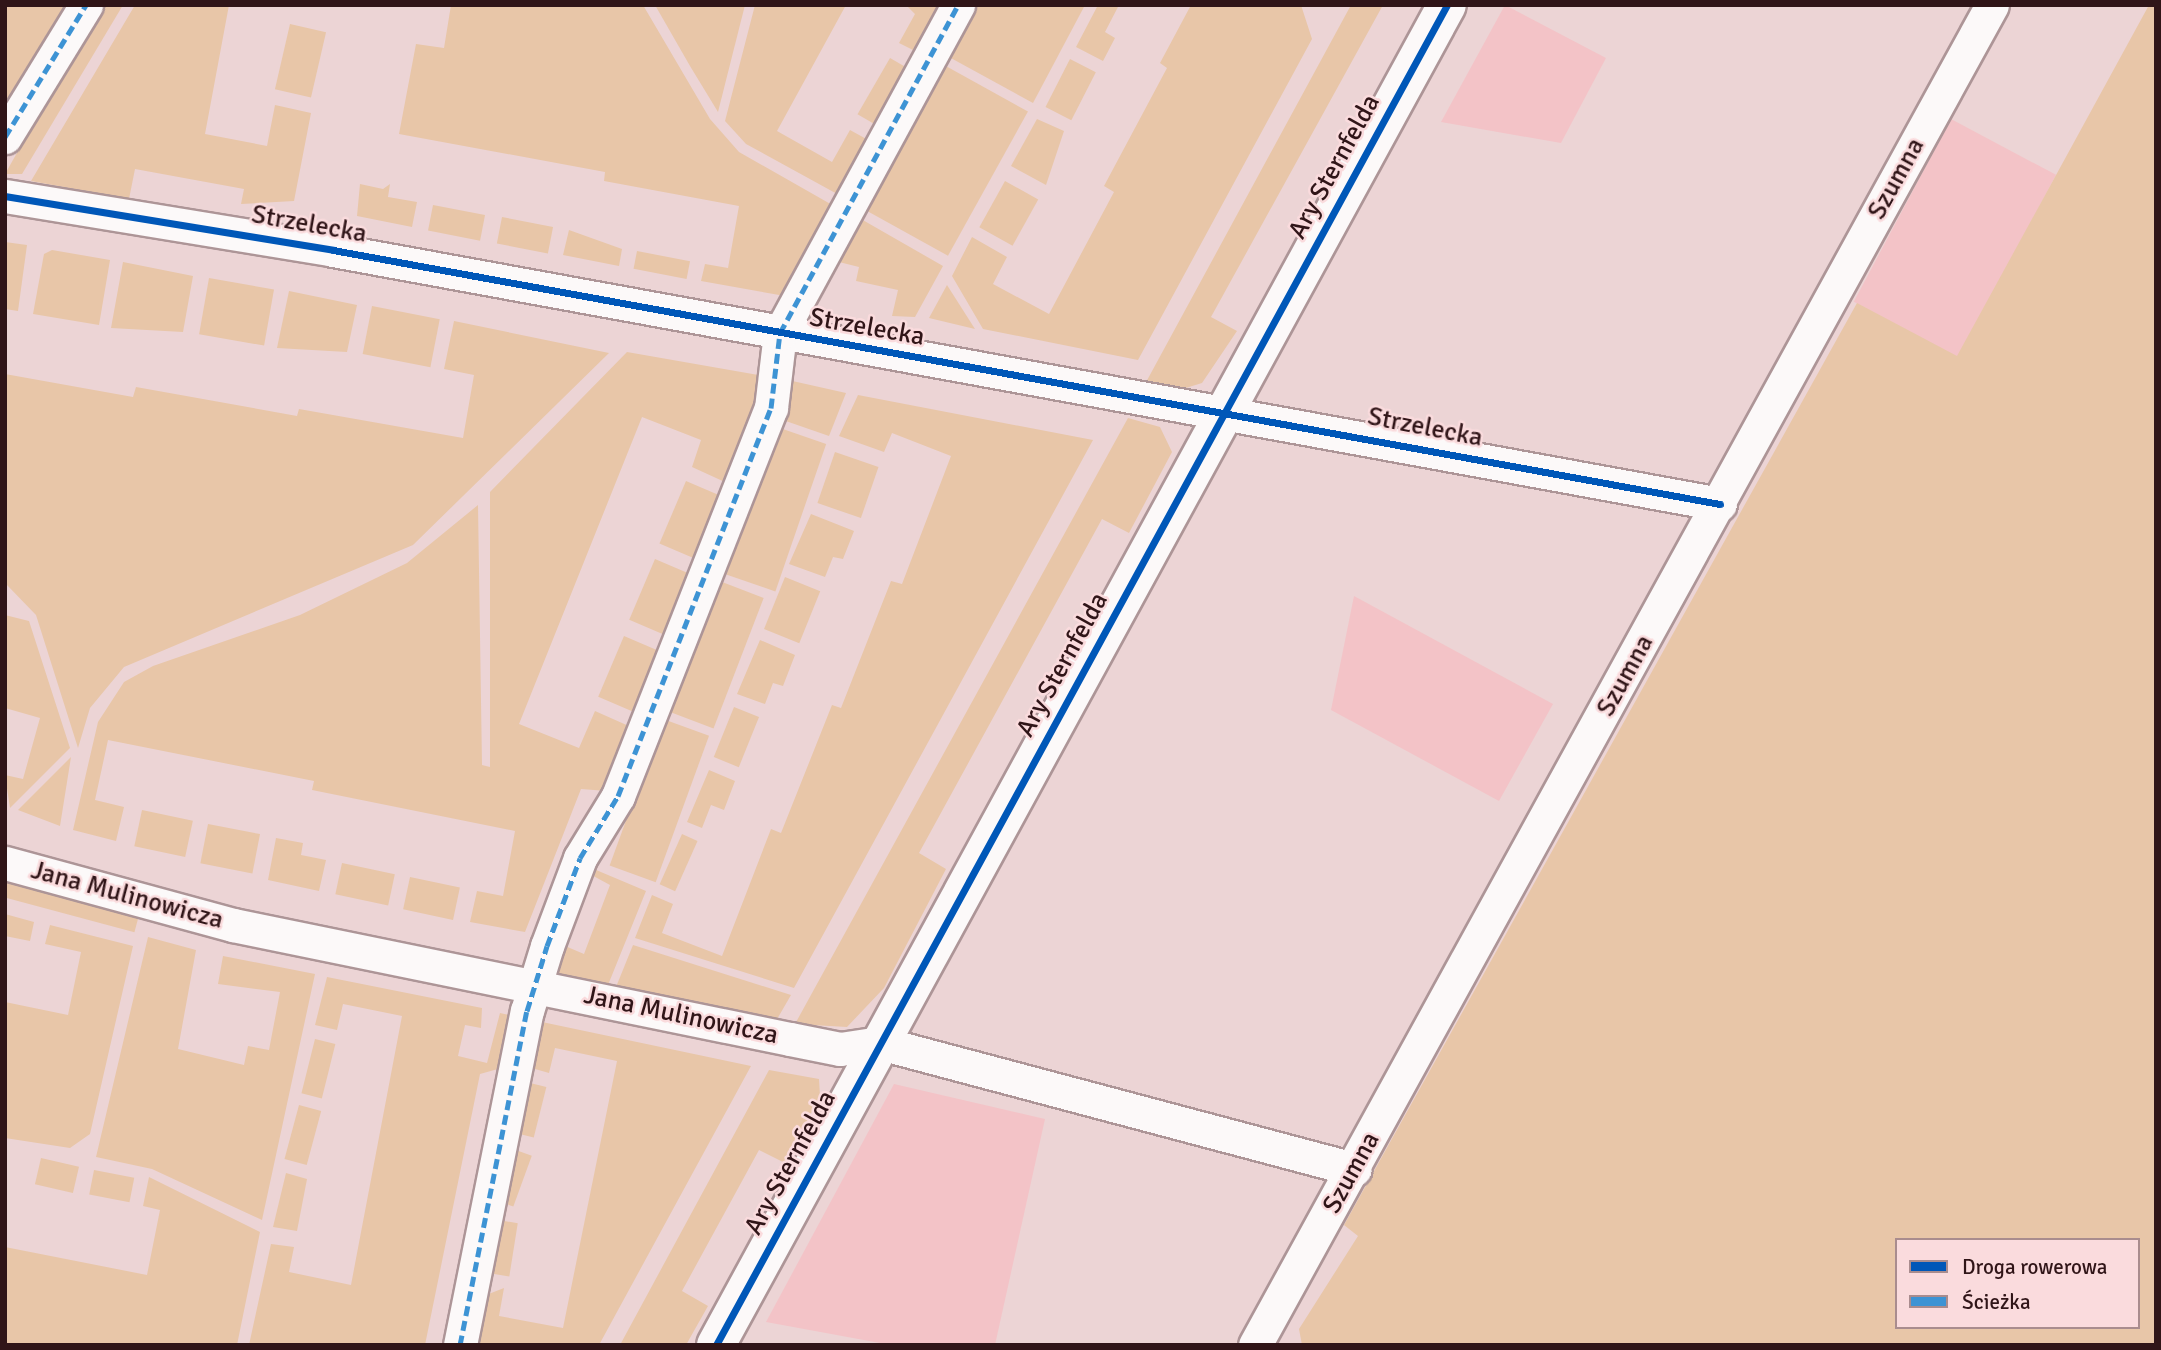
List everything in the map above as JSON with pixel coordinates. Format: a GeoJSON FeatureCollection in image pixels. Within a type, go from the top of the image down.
{"type":"FeatureCollection","features":[{"type":"Feature","properties":{"kind":"street"},"geometry":{"type":"LineString","coordinates":[[5,137],[86,5]]}},
{"type":"Feature","properties":{"kind":"street"},"geometry":{"type":"LineString","coordinates":[[460,1345],[533,984],[580,858],[618,796],[771,408],[780,333],[958,5]]}},
{"type":"Feature","properties":{"kind":"street","name":"Ary Sternfelda"},"geometry":{"type":"LineString","coordinates":[[716,1345],[1447,5]]}},
{"type":"Feature","properties":{"kind":"street","name":"Szumna"},"geometry":{"type":"LineString","coordinates":[[1259,1343],[1992,5]]}},
{"type":"Feature","properties":{"kind":"street","name":"Strzelecka"},"geometry":{"type":"LineString","coordinates":[[5,196],[333,250],[1720,504]]}},
{"type":"Feature","properties":{"kind":"street","name":"Jana Mulinowicza"},"geometry":{"type":"LineString","coordinates":[[5,863],[233,925],[533,984],[840,1049],[880,1042],[1354,1169]]}},
{"type":"Feature","properties":{"kind":"shaded area"},"geometry":{"type":"Polygon","coordinates":[[[5,5],[73,5],[5,118],[5,5]]]}},
{"type":"Feature","properties":{"kind":"shaded area"},"geometry":{"type":"Polygon","coordinates":[[[101,5],[123,5],[22,174],[5,174],[101,5]]]}},
{"type":"Feature","properties":{"kind":"shaded area"},"geometry":{"type":"Polygon","coordinates":[[[135,5],[229,5],[205,134],[267,146],[275,105],[311,113],[294,201],[241,204],[244,189],[135,169],[129,199],[31,181],[135,5]]]}},
{"type":"Feature","properties":{"kind":"shaded area"},"geometry":{"type":"Polygon","coordinates":[[[451,5],[643,5],[710,119],[739,152],[834,206],[785,296],[701,281],[705,264],[728,268],[739,206],[604,181],[605,172],[399,134],[416,44],[444,48],[451,5]]]}},
{"type":"Feature","properties":{"kind":"shaded area"},"geometry":{"type":"Polygon","coordinates":[[[655,5],[745,5],[718,112],[690,66],[655,5]]]}},
{"type":"Feature","properties":{"kind":"shaded area"},"geometry":{"type":"Polygon","coordinates":[[[755,5],[846,5],[777,131],[832,162],[850,130],[870,141],[839,195],[746,144],[725,121],[755,5]]]}},
{"type":"Feature","properties":{"kind":"shaded area"},"geometry":{"type":"Polygon","coordinates":[[[906,5],[941,5],[917,52],[899,43],[915,14],[906,5]]]}},
{"type":"Feature","properties":{"kind":"shaded area"},"geometry":{"type":"Polygon","coordinates":[[[976,5],[1085,5],[1033,103],[949,57],[976,5]]]}},
{"type":"Feature","properties":{"kind":"shaded area"},"geometry":{"type":"Polygon","coordinates":[[[1098,5],[1119,5],[1105,32],[1115,38],[1103,61],[1076,47],[1098,5]]]}},
{"type":"Feature","properties":{"kind":"shaded area"},"geometry":{"type":"Polygon","coordinates":[[[1191,5],[1301,5],[1312,39],[1138,360],[983,329],[952,276],[972,237],[1007,257],[993,284],[1049,314],[1114,192],[1104,186],[1167,68],[1160,63],[1191,5]]]}},
{"type":"Feature","properties":{"kind":"shaded area"},"geometry":{"type":"Polygon","coordinates":[[[1351,5],[1383,5],[1211,317],[1237,331],[1202,383],[1176,391],[1145,384],[1351,5]]]}},
{"type":"Feature","properties":{"kind":"shaded area"},"geometry":{"type":"Polygon","coordinates":[[[1505,5],[1606,58],[1561,143],[1441,122],[1505,5]]]}},
{"type":"Feature","properties":{"kind":"shaded area"},"geometry":{"type":"Polygon","coordinates":[[[2149,5],[2156,5],[2156,1345],[1302,1345],[1299,1329],[1358,1236],[1344,1225],[1857,303],[1957,356],[2149,5]]]}},
{"type":"Feature","properties":{"kind":"shaded area"},"geometry":{"type":"Polygon","coordinates":[[[290,24],[326,32],[311,98],[275,89],[290,24]]]}},
{"type":"Feature","properties":{"kind":"shaded area"},"geometry":{"type":"Polygon","coordinates":[[[890,58],[907,68],[875,124],[858,114],[890,58]]]}},
{"type":"Feature","properties":{"kind":"shaded area"},"geometry":{"type":"Polygon","coordinates":[[[1070,59],[1096,72],[1071,120],[1045,107],[1070,59]]]}},
{"type":"Feature","properties":{"kind":"shaded area"},"geometry":{"type":"Polygon","coordinates":[[[944,65],[1028,112],[948,256],[864,209],[944,65]]]}},
{"type":"Feature","properties":{"kind":"shaded area"},"geometry":{"type":"Polygon","coordinates":[[[1037,119],[1064,131],[1046,185],[1011,166],[1037,119]]]}},
{"type":"Feature","properties":{"kind":"shaded area"},"geometry":{"type":"Polygon","coordinates":[[[1951,119],[2056,175],[1959,358],[1854,302],[1951,119]]]}},
{"type":"Feature","properties":{"kind":"shaded area"},"geometry":{"type":"Polygon","coordinates":[[[1005,181],[1038,199],[1013,246],[979,227],[1005,181]]]}},
{"type":"Feature","properties":{"kind":"shaded area"},"geometry":{"type":"Polygon","coordinates":[[[360,184],[383,189],[390,184],[388,197],[417,202],[412,227],[357,216],[360,184]]]}},
{"type":"Feature","properties":{"kind":"shaded area"},"geometry":{"type":"Polygon","coordinates":[[[433,205],[485,215],[480,241],[428,231],[433,205]]]}},
{"type":"Feature","properties":{"kind":"shaded area"},"geometry":{"type":"Polygon","coordinates":[[[502,217],[553,227],[548,253],[497,244],[502,217]]]}},
{"type":"Feature","properties":{"kind":"shaded area"},"geometry":{"type":"Polygon","coordinates":[[[861,219],[943,266],[915,317],[892,316],[898,290],[856,281],[859,267],[839,262],[861,219]]]}},
{"type":"Feature","properties":{"kind":"shaded area"},"geometry":{"type":"Polygon","coordinates":[[[569,230],[622,249],[619,266],[563,255],[569,230]]]}},
{"type":"Feature","properties":{"kind":"shaded area"},"geometry":{"type":"Polygon","coordinates":[[[5,242],[27,245],[18,311],[5,309],[5,242]]]}},
{"type":"Feature","properties":{"kind":"shaded area"},"geometry":{"type":"Polygon","coordinates":[[[52,250],[110,260],[99,325],[33,314],[44,254],[52,250]]]}},
{"type":"Feature","properties":{"kind":"shaded area"},"geometry":{"type":"Polygon","coordinates":[[[637,251],[690,261],[687,279],[634,269],[637,251]]]}},
{"type":"Feature","properties":{"kind":"shaded area"},"geometry":{"type":"Polygon","coordinates":[[[123,262],[193,276],[183,332],[111,328],[123,262]]]}},
{"type":"Feature","properties":{"kind":"shaded area"},"geometry":{"type":"Polygon","coordinates":[[[209,278],[274,289],[264,346],[199,334],[209,278]]]}},
{"type":"Feature","properties":{"kind":"shaded area"},"geometry":{"type":"Polygon","coordinates":[[[947,285],[975,329],[929,318],[947,285]]]}},
{"type":"Feature","properties":{"kind":"shaded area"},"geometry":{"type":"Polygon","coordinates":[[[289,291],[357,305],[347,352],[277,348],[289,291]]]}},
{"type":"Feature","properties":{"kind":"shaded area"},"geometry":{"type":"Polygon","coordinates":[[[372,306],[440,319],[430,367],[363,354],[372,306]]]}},
{"type":"Feature","properties":{"kind":"shaded area"},"geometry":{"type":"Polygon","coordinates":[[[454,321],[609,353],[413,545],[124,667],[90,708],[78,748],[36,615],[5,583],[5,374],[133,397],[136,387],[297,416],[299,409],[463,438],[474,375],[444,369],[454,321]]]}},
{"type":"Feature","properties":{"kind":"shaded area"},"geometry":{"type":"Polygon","coordinates":[[[627,352],[764,376],[763,397],[727,483],[692,467],[701,440],[642,417],[519,724],[579,748],[595,711],[631,727],[607,791],[581,789],[525,932],[470,922],[477,891],[503,896],[515,831],[312,790],[314,781],[108,740],[95,800],[124,807],[116,841],[73,830],[98,722],[124,682],[153,666],[300,615],[407,563],[478,505],[482,765],[490,767],[490,492],[627,352]]]}},
{"type":"Feature","properties":{"kind":"shaded area"},"geometry":{"type":"Polygon","coordinates":[[[788,380],[846,393],[829,436],[780,419],[788,380]]]}},
{"type":"Feature","properties":{"kind":"shaded area"},"geometry":{"type":"Polygon","coordinates":[[[858,395],[1093,440],[794,988],[635,938],[652,895],[673,904],[662,933],[722,956],[771,829],[781,833],[832,705],[841,708],[891,581],[902,584],[951,456],[892,433],[884,452],[839,436],[858,395]]]}},
{"type":"Feature","properties":{"kind":"shaded area"},"geometry":{"type":"Polygon","coordinates":[[[1128,418],[1160,427],[1172,452],[1129,533],[1102,519],[919,853],[946,869],[884,988],[847,1027],[795,1024],[1128,418]]]}},
{"type":"Feature","properties":{"kind":"shaded area"},"geometry":{"type":"Polygon","coordinates":[[[777,427],[826,444],[775,591],[726,575],[777,427]]]}},
{"type":"Feature","properties":{"kind":"shaded area"},"geometry":{"type":"Polygon","coordinates":[[[835,452],[878,467],[861,518],[817,503],[835,452]]]}},
{"type":"Feature","properties":{"kind":"shaded area"},"geometry":{"type":"Polygon","coordinates":[[[686,481],[723,497],[696,559],[659,544],[686,481]]]}},
{"type":"Feature","properties":{"kind":"shaded area"},"geometry":{"type":"Polygon","coordinates":[[[811,514],[854,531],[843,559],[833,557],[825,577],[789,564],[811,514]]]}},
{"type":"Feature","properties":{"kind":"shaded area"},"geometry":{"type":"Polygon","coordinates":[[[655,559],[692,575],[666,635],[629,620],[655,559]]]}},
{"type":"Feature","properties":{"kind":"shaded area"},"geometry":{"type":"Polygon","coordinates":[[[785,577],[820,591],[799,643],[764,629],[785,577]]]}},
{"type":"Feature","properties":{"kind":"shaded area"},"geometry":{"type":"Polygon","coordinates":[[[717,580],[764,598],[714,729],[667,711],[717,580]]]}},
{"type":"Feature","properties":{"kind":"shaded area"},"geometry":{"type":"Polygon","coordinates":[[[1354,596],[1553,704],[1499,801],[1331,710],[1354,596]]]}},
{"type":"Feature","properties":{"kind":"shaded area"},"geometry":{"type":"Polygon","coordinates":[[[5,615],[29,621],[70,748],[10,808],[5,775],[23,779],[40,718],[5,708],[5,615]]]}},
{"type":"Feature","properties":{"kind":"shaded area"},"geometry":{"type":"Polygon","coordinates":[[[624,636],[661,652],[635,712],[598,697],[624,636]]]}},
{"type":"Feature","properties":{"kind":"shaded area"},"geometry":{"type":"Polygon","coordinates":[[[760,640],[795,655],[783,686],[773,683],[765,704],[737,694],[760,640]]]}},
{"type":"Feature","properties":{"kind":"shaded area"},"geometry":{"type":"Polygon","coordinates":[[[734,707],[759,717],[739,767],[714,757],[734,707]]]}},
{"type":"Feature","properties":{"kind":"shaded area"},"geometry":{"type":"Polygon","coordinates":[[[663,719],[709,736],[656,882],[610,866],[663,719]]]}},
{"type":"Feature","properties":{"kind":"shaded area"},"geometry":{"type":"Polygon","coordinates":[[[71,757],[60,826],[18,810],[71,757]]]}},
{"type":"Feature","properties":{"kind":"shaded area"},"geometry":{"type":"Polygon","coordinates":[[[709,770],[735,781],[724,810],[711,805],[702,828],[687,822],[709,770]]]}},
{"type":"Feature","properties":{"kind":"shaded area"},"geometry":{"type":"Polygon","coordinates":[[[142,810],[193,821],[185,857],[134,846],[142,810]]]}},
{"type":"Feature","properties":{"kind":"shaded area"},"geometry":{"type":"Polygon","coordinates":[[[208,824],[260,834],[252,873],[200,863],[208,824]]]}},
{"type":"Feature","properties":{"kind":"shaded area"},"geometry":{"type":"Polygon","coordinates":[[[682,834],[698,841],[675,891],[660,884],[682,834]]]}},
{"type":"Feature","properties":{"kind":"shaded area"},"geometry":{"type":"Polygon","coordinates":[[[276,838],[303,843],[301,855],[326,860],[319,891],[268,880],[276,838]]]}},
{"type":"Feature","properties":{"kind":"shaded area"},"geometry":{"type":"Polygon","coordinates":[[[342,863],[395,874],[388,906],[335,894],[342,863]]]}},
{"type":"Feature","properties":{"kind":"shaded area"},"geometry":{"type":"Polygon","coordinates":[[[589,867],[646,891],[608,985],[547,974],[558,943],[584,954],[610,885],[586,872],[589,867]]]}},
{"type":"Feature","properties":{"kind":"shaded area"},"geometry":{"type":"Polygon","coordinates":[[[410,877],[460,888],[453,920],[403,909],[410,877]]]}},
{"type":"Feature","properties":{"kind":"shaded area"},"geometry":{"type":"Polygon","coordinates":[[[5,882],[138,918],[134,932],[5,898],[5,882]]]}},
{"type":"Feature","properties":{"kind":"shaded area"},"geometry":{"type":"Polygon","coordinates":[[[5,914],[34,922],[30,941],[5,936],[5,914]]]}},
{"type":"Feature","properties":{"kind":"shaded area"},"geometry":{"type":"Polygon","coordinates":[[[50,925],[133,946],[90,1134],[70,1148],[5,1138],[5,1002],[68,1015],[81,952],[45,944],[50,925]]]}},
{"type":"Feature","properties":{"kind":"shaded area"},"geometry":{"type":"Polygon","coordinates":[[[148,937],[196,950],[178,1049],[244,1065],[248,1046],[269,1050],[280,992],[218,984],[223,956],[315,974],[262,1220],[152,1169],[96,1157],[148,937]]]}},
{"type":"Feature","properties":{"kind":"shaded area"},"geometry":{"type":"Polygon","coordinates":[[[633,945],[791,995],[776,1021],[616,987],[633,945]]]}},
{"type":"Feature","properties":{"kind":"shaded area"},"geometry":{"type":"Polygon","coordinates":[[[327,977],[482,1008],[481,1028],[465,1025],[458,1056],[487,1063],[500,1013],[514,1016],[505,1067],[480,1074],[425,1345],[249,1345],[271,1244],[294,1247],[289,1272],[351,1285],[402,1016],[343,1004],[337,1030],[315,1025],[327,977]]]}},
{"type":"Feature","properties":{"kind":"shaded area"},"geometry":{"type":"Polygon","coordinates":[[[542,1022],[751,1066],[599,1345],[472,1345],[481,1297],[504,1288],[499,1316],[563,1328],[617,1061],[555,1048],[549,1073],[528,1067],[542,1022]]]}},
{"type":"Feature","properties":{"kind":"shaded area"},"geometry":{"type":"Polygon","coordinates":[[[315,1039],[335,1044],[322,1098],[301,1093],[315,1039]]]}},
{"type":"Feature","properties":{"kind":"shaded area"},"geometry":{"type":"Polygon","coordinates":[[[769,1070],[819,1079],[820,1096],[785,1163],[759,1150],[682,1291],[708,1306],[686,1345],[620,1345],[769,1070]]]}},
{"type":"Feature","properties":{"kind":"shaded area"},"geometry":{"type":"Polygon","coordinates":[[[526,1082],[546,1087],[534,1138],[513,1132],[526,1082]]]}},
{"type":"Feature","properties":{"kind":"shaded area"},"geometry":{"type":"Polygon","coordinates":[[[894,1084],[1045,1119],[995,1345],[891,1345],[766,1322],[894,1084]]]}},
{"type":"Feature","properties":{"kind":"shaded area"},"geometry":{"type":"Polygon","coordinates":[[[299,1105],[321,1111],[307,1165],[285,1159],[299,1105]]]}},
{"type":"Feature","properties":{"kind":"shaded area"},"geometry":{"type":"Polygon","coordinates":[[[513,1149],[532,1156],[513,1207],[495,1200],[513,1149]]]}},
{"type":"Feature","properties":{"kind":"shaded area"},"geometry":{"type":"Polygon","coordinates":[[[41,1158],[79,1167],[73,1193],[35,1184],[41,1158]]]}},
{"type":"Feature","properties":{"kind":"shaded area"},"geometry":{"type":"Polygon","coordinates":[[[94,1170],[134,1178],[129,1202],[89,1195],[94,1170]]]}},
{"type":"Feature","properties":{"kind":"shaded area"},"geometry":{"type":"Polygon","coordinates":[[[286,1173],[307,1179],[297,1231],[273,1227],[286,1173]]]}},
{"type":"Feature","properties":{"kind":"shaded area"},"geometry":{"type":"Polygon","coordinates":[[[149,1177],[260,1232],[237,1345],[5,1345],[5,1247],[147,1275],[160,1210],[143,1206],[149,1177]]]}},
{"type":"Feature","properties":{"kind":"shaded area"},"geometry":{"type":"Polygon","coordinates":[[[498,1220],[518,1223],[509,1276],[490,1273],[498,1220]]]}},
{"type":"Feature","properties":{"kind":"marked path"},"geometry":{"type":"LineString","coordinates":[[5,137],[86,5]]}},
{"type":"Feature","properties":{"kind":"marked path"},"geometry":{"type":"LineString","coordinates":[[460,1345],[527,1011],[547,946],[580,858],[618,796],[771,408],[780,333],[958,5]]}},
{"type":"Feature","properties":{"kind":"cycle path"},"geometry":{"type":"LineString","coordinates":[[716,1345],[1447,5]]}},
{"type":"Feature","properties":{"kind":"cycle path"},"geometry":{"type":"LineString","coordinates":[[5,196],[333,250],[1720,504]]}}]}
